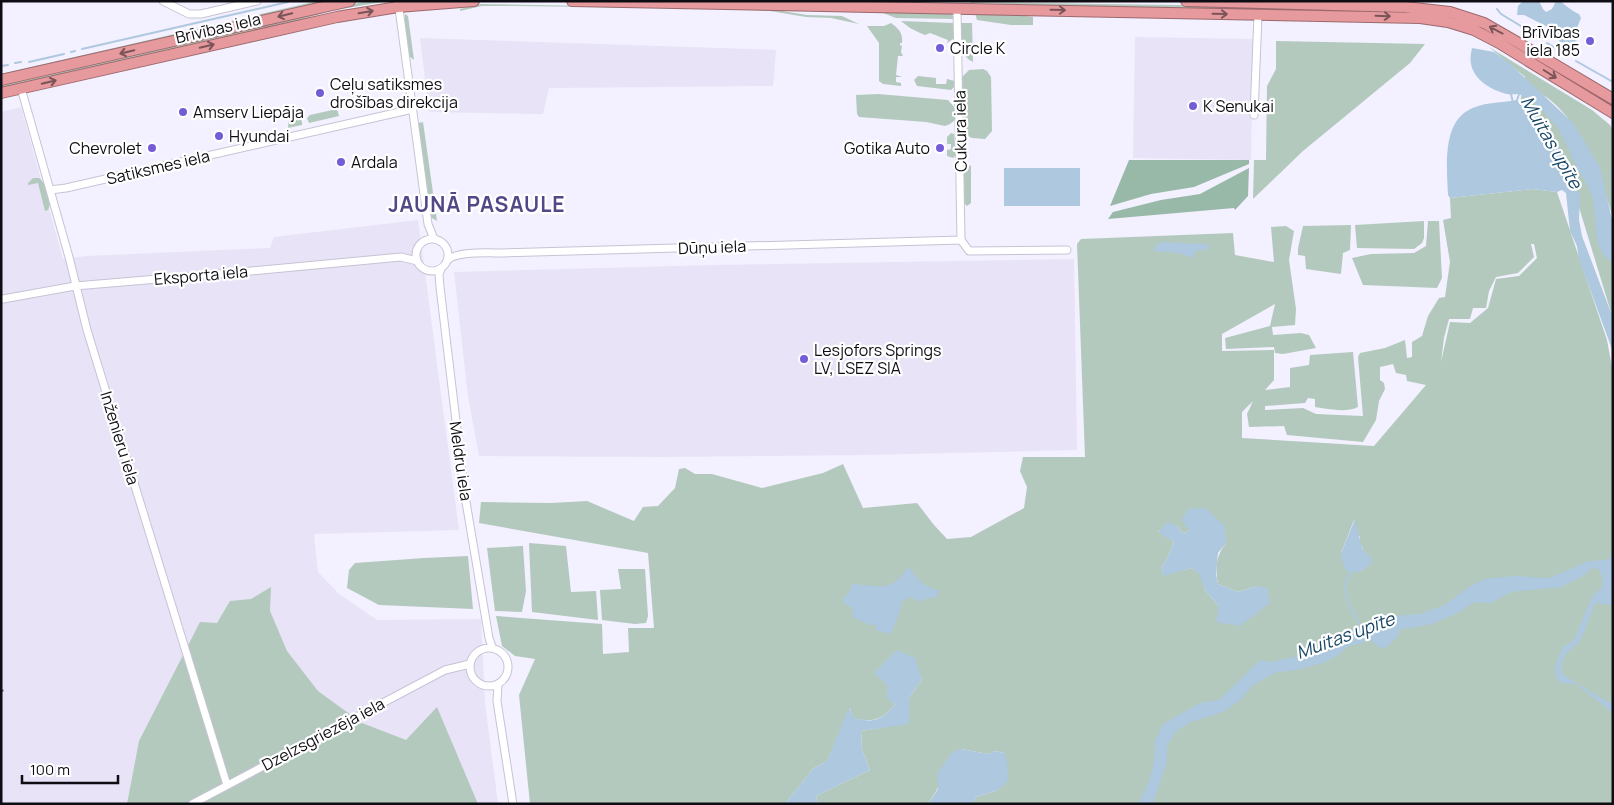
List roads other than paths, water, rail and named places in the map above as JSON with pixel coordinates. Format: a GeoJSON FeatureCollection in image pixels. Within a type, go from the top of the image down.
{"type":"FeatureCollection","features":[{"type":"Feature","properties":{"kind":"highway","name":"Brīvības iela"},"geometry":{"type":"LineString","coordinates":[[1,80],[350,1]]}},
{"type":"Feature","properties":{"kind":"highway","name":"Brīvības iela"},"geometry":{"type":"LineString","coordinates":[[1,93],[398,4],[474,1]]}},
{"type":"Feature","properties":{"kind":"highway"},"geometry":{"type":"LineString","coordinates":[[572,1],[1420,18],[1448,22],[1474,30],[1499,43],[1613,113]]}},
{"type":"Feature","properties":{"kind":"highway"},"geometry":{"type":"LineString","coordinates":[[1186,1],[1405,7],[1450,12],[1466,16],[1492,28],[1613,99]]}},
{"type":"Feature","properties":{"kind":"street"},"geometry":{"type":"LineString","coordinates":[[163,1],[189,14],[201,14],[257,1]]}},
{"type":"Feature","properties":{"kind":"street"},"geometry":{"type":"LineString","coordinates":[[398,4],[428,224],[434,239]]}},
{"type":"Feature","properties":{"kind":"street","name":"Cukura iela"},"geometry":{"type":"LineString","coordinates":[[957,8],[962,240]]}},
{"type":"Feature","properties":{"kind":"street"},"geometry":{"type":"LineString","coordinates":[[1254,115],[1258,15]]}},
{"type":"Feature","properties":{"kind":"street","name":"Inženieru iela"},"geometry":{"type":"LineString","coordinates":[[21,88],[96,358],[227,785]]}},
{"type":"Feature","properties":{"kind":"street","name":"Satiksmes iela"},"geometry":{"type":"LineString","coordinates":[[50,190],[66,188],[413,109]]}},
{"type":"Feature","properties":{"kind":"street"},"geometry":{"type":"LineString","coordinates":[[417,261],[417,249],[424,241],[428,224]]}},
{"type":"Feature","properties":{"kind":"street"},"geometry":{"type":"LineString","coordinates":[[424,241],[434,239],[441,242],[447,249],[448,260],[441,269],[430,271]]}},
{"type":"Feature","properties":{"kind":"street"},"geometry":{"type":"LineString","coordinates":[[962,240],[969,251],[1067,250]]}},
{"type":"Feature","properties":{"kind":"street","name":"Dūņu iela"},"geometry":{"type":"LineString","coordinates":[[447,249],[463,254],[962,240]]}},
{"type":"Feature","properties":{"kind":"street","name":"Eksporta iela"},"geometry":{"type":"LineString","coordinates":[[3,298],[75,286],[401,257],[417,249]]}},
{"type":"Feature","properties":{"kind":"street","name":"Dūņu iela"},"geometry":{"type":"LineString","coordinates":[[448,260],[451,257],[463,254]]}},
{"type":"Feature","properties":{"kind":"street","name":"Eksporta iela"},"geometry":{"type":"LineString","coordinates":[[401,257],[417,261]]}},
{"type":"Feature","properties":{"kind":"street","name":"Meldru iela"},"geometry":{"type":"LineString","coordinates":[[417,261],[423,269],[430,271],[435,276],[440,287]]}},
{"type":"Feature","properties":{"kind":"street","name":"Meldru iela"},"geometry":{"type":"LineString","coordinates":[[441,269],[439,274],[440,287],[465,496],[488,634],[488,648]]}},
{"type":"Feature","properties":{"kind":"street"},"geometry":{"type":"LineString","coordinates":[[488,648],[502,651],[508,661],[508,673],[505,679],[498,684],[490,686],[478,682],[471,668],[474,655],[488,648]]}},
{"type":"Feature","properties":{"kind":"street","name":"Dzelzsgriezēja iela"},"geometry":{"type":"LineString","coordinates":[[192,804],[445,670],[471,668]]}},
{"type":"Feature","properties":{"kind":"street"},"geometry":{"type":"LineString","coordinates":[[498,684],[497,701],[513,804]]}},
{"type":"Feature","properties":{"kind":"street"},"geometry":{"type":"LineString","coordinates":[[490,686],[497,701]]}},
{"type":"Feature","properties":{"kind":"water"},"geometry":{"type":"Polygon","coordinates":[[[1523,1],[1539,1],[1546,12],[1552,9],[1556,1],[1561,1],[1579,14],[1581,18],[1577,28],[1580,36],[1573,45],[1560,42],[1546,26],[1524,15],[1517,15],[1518,6],[1523,1]]]}},
{"type":"Feature","properties":{"kind":"water"},"geometry":{"type":"Polygon","coordinates":[[[1472,48],[1494,52],[1509,63],[1573,123],[1600,167],[1613,224],[1613,263],[1601,250],[1598,242],[1594,206],[1590,190],[1556,125],[1544,112],[1522,96],[1495,90],[1484,84],[1476,75],[1471,64],[1472,48]]]}},
{"type":"Feature","properties":{"kind":"water"},"geometry":{"type":"Polygon","coordinates":[[[1517,100],[1556,142],[1567,161],[1573,184],[1580,195],[1579,220],[1582,236],[1613,318],[1613,352],[1579,259],[1577,246],[1570,231],[1566,193],[1562,190],[1557,192],[1533,189],[1450,198],[1448,195],[1448,149],[1453,127],[1459,118],[1467,111],[1478,106],[1517,100]]]}},
{"type":"Feature","properties":{"kind":"water"},"geometry":{"type":"Polygon","coordinates":[[[1004,168],[1080,168],[1080,206],[1004,206],[1004,168]]]}},
{"type":"Feature","properties":{"kind":"water"},"geometry":{"type":"Polygon","coordinates":[[[1162,242],[1206,244],[1209,245],[1209,249],[1197,250],[1192,258],[1179,253],[1154,251],[1156,245],[1162,242]]]}},
{"type":"Feature","properties":{"kind":"water"},"geometry":{"type":"Polygon","coordinates":[[[1206,508],[1225,527],[1226,543],[1218,553],[1216,574],[1218,584],[1238,592],[1258,586],[1267,588],[1270,603],[1240,626],[1216,622],[1219,606],[1205,590],[1199,573],[1191,568],[1163,576],[1161,568],[1174,542],[1158,532],[1168,522],[1177,526],[1184,534],[1189,530],[1182,520],[1188,509],[1206,508]]]}},
{"type":"Feature","properties":{"kind":"water"},"geometry":{"type":"Polygon","coordinates":[[[1355,519],[1362,548],[1372,559],[1371,564],[1361,571],[1351,573],[1344,568],[1341,553],[1355,519]]]}},
{"type":"Feature","properties":{"kind":"water"},"geometry":{"type":"Polygon","coordinates":[[[1613,555],[1613,604],[1595,603],[1579,642],[1565,655],[1561,668],[1563,675],[1613,705],[1613,713],[1576,684],[1560,683],[1557,679],[1555,667],[1563,647],[1574,640],[1593,595],[1602,588],[1603,580],[1599,569],[1592,568],[1583,576],[1561,587],[1511,592],[1491,603],[1474,602],[1460,612],[1432,624],[1399,630],[1399,635],[1382,649],[1370,640],[1365,640],[1361,644],[1350,645],[1324,663],[1291,671],[1277,672],[1253,685],[1239,701],[1223,712],[1191,722],[1176,731],[1167,746],[1167,762],[1153,804],[1138,804],[1149,781],[1154,761],[1155,741],[1163,724],[1200,703],[1219,700],[1260,660],[1271,662],[1316,652],[1381,617],[1388,629],[1392,627],[1393,616],[1419,614],[1445,605],[1467,588],[1485,579],[1515,576],[1549,578],[1589,561],[1607,560],[1613,555]]]}},
{"type":"Feature","properties":{"kind":"water"},"geometry":{"type":"Polygon","coordinates":[[[908,567],[924,585],[940,591],[935,598],[926,598],[919,602],[911,597],[902,601],[891,634],[875,630],[877,625],[870,625],[853,617],[852,608],[843,602],[852,584],[884,586],[896,581],[908,567]]]}},
{"type":"Feature","properties":{"kind":"water"},"geometry":{"type":"Polygon","coordinates":[[[897,650],[915,658],[922,679],[909,698],[909,724],[861,731],[862,749],[870,770],[816,796],[818,804],[785,804],[813,769],[827,761],[849,707],[854,718],[872,720],[886,714],[895,704],[887,698],[887,685],[874,673],[897,650]]]}},
{"type":"Feature","properties":{"kind":"water"},"geometry":{"type":"Polygon","coordinates":[[[962,749],[988,754],[996,751],[1004,753],[1007,760],[1008,781],[998,790],[976,797],[973,804],[928,804],[938,789],[937,774],[952,752],[962,749]]]}},
{"type":"Feature","properties":{"kind":"waterway"},"geometry":{"type":"LineString","coordinates":[[82,49],[288,2]]}},
{"type":"Feature","properties":{"kind":"waterway"},"geometry":{"type":"LineString","coordinates":[[1497,9],[1501,14],[1539,37]]}},
{"type":"Feature","properties":{"kind":"waterway"},"geometry":{"type":"LineString","coordinates":[[1547,43],[1568,56]]}},
{"type":"Feature","properties":{"kind":"waterway"},"geometry":{"type":"LineString","coordinates":[[71,52],[75,51]]}},
{"type":"Feature","properties":{"kind":"waterway"},"geometry":{"type":"LineString","coordinates":[[29,62],[64,54]]}},
{"type":"Feature","properties":{"kind":"waterway"},"geometry":{"type":"LineString","coordinates":[[1576,61],[1613,82]]}},
{"type":"Feature","properties":{"kind":"waterway"},"geometry":{"type":"LineString","coordinates":[[15,63],[21,62]]}},
{"type":"Feature","properties":{"kind":"waterway"},"geometry":{"type":"LineString","coordinates":[[1,66],[8,65]]}},
{"type":"Feature","properties":{"kind":"waterway","name":"Muitas upīte"},"geometry":{"type":"LineString","coordinates":[[1511,94],[1513,103]]}},
{"type":"Feature","properties":{"kind":"waterway"},"geometry":{"type":"LineString","coordinates":[[1517,100],[1519,94]]}},
{"type":"Feature","properties":{"kind":"waterway"},"geometry":{"type":"LineString","coordinates":[[1522,106],[1528,100]]}},
{"type":"Feature","properties":{"kind":"waterway"},"geometry":{"type":"LineString","coordinates":[[1351,573],[1347,580],[1346,593],[1361,627]]}},
{"type":"Feature","properties":{"kind":"place","name":"Brīvības iela 185"},"geometry":{"type":"Point","coordinates":[1590,41]}},
{"type":"Feature","properties":{"kind":"place","name":"Circle K"},"geometry":{"type":"Point","coordinates":[940,48]}},
{"type":"Feature","properties":{"kind":"place","name":"Ceļu satiksmes drošības direkcija"},"geometry":{"type":"Point","coordinates":[320,93]}},
{"type":"Feature","properties":{"kind":"place","name":"K Senukai"},"geometry":{"type":"Point","coordinates":[1193,106]}},
{"type":"Feature","properties":{"kind":"place","name":"Amserv Liepāja"},"geometry":{"type":"Point","coordinates":[183,112]}},
{"type":"Feature","properties":{"kind":"place","name":"Hyundai"},"geometry":{"type":"Point","coordinates":[219,136]}},
{"type":"Feature","properties":{"kind":"place","name":"Chevrolet"},"geometry":{"type":"Point","coordinates":[152,148]}},
{"type":"Feature","properties":{"kind":"place","name":"Gotika Auto"},"geometry":{"type":"Point","coordinates":[940,148]}},
{"type":"Feature","properties":{"kind":"place","name":"Ardala"},"geometry":{"type":"Point","coordinates":[341,162]}},
{"type":"Feature","properties":{"kind":"place","name":"Lesjofors Springs LV, LSEZ SIA"},"geometry":{"type":"Point","coordinates":[804,359]}},
{"type":"Feature","properties":{"kind":"district","name":"JAUNĀ PASAULE"},"geometry":{"type":"Point","coordinates":[477,204]}}]}
